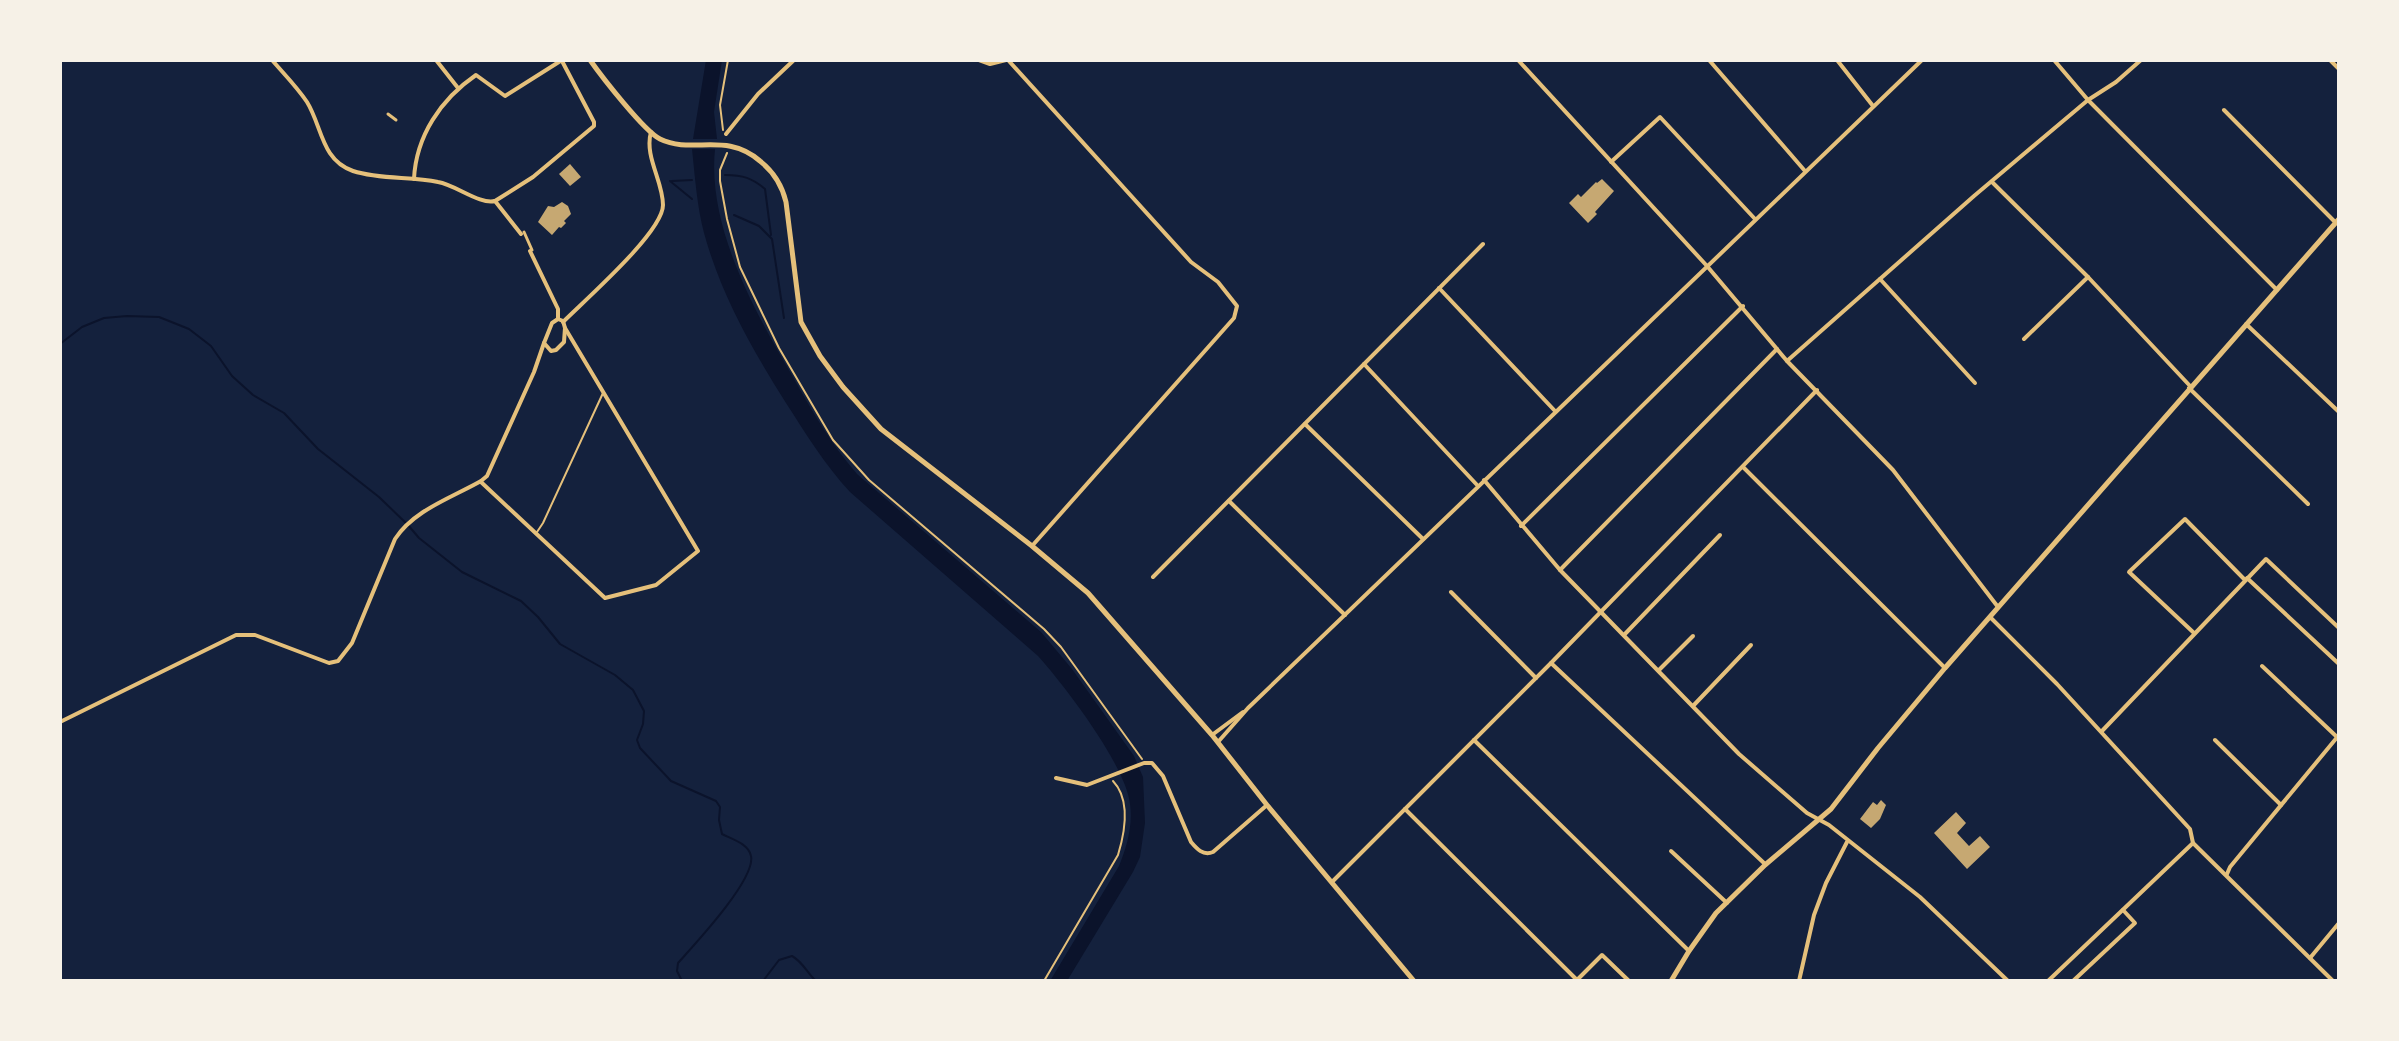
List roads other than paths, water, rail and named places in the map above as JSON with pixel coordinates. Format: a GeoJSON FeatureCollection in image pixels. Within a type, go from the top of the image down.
{"type":"FeatureCollection","features":[{"type":"Feature","properties":{"kind":"street"},"geometry":{"type":"LineString","coordinates":[[272,60],[310,106],[322,141],[338,162],[363,173],[414,179],[440,182],[486,202],[495,201],[533,177],[595,124],[562,60],[505,96],[476,75],[458,88],[428,125],[414,179]]}},
{"type":"Feature","properties":{"kind":"street"},"geometry":{"type":"LineString","coordinates":[[436,60],[458,88]]}},
{"type":"Feature","properties":{"kind":"street"},"geometry":{"type":"LineString","coordinates":[[593,60],[599,72],[651,132],[661,139],[734,146],[751,153],[769,168],[780,183],[786,202],[801,322],[820,356],[843,387],[881,429],[1088,593],[1218,742],[1414,981]]}},
{"type":"Feature","properties":{"kind":"street"},"geometry":{"type":"LineString","coordinates":[[726,134],[758,94],[794,60]]}},
{"type":"Feature","properties":{"kind":"street"},"geometry":{"type":"LineString","coordinates":[[979,60],[990,64],[1007,60],[1191,262],[1218,282],[1237,306],[1234,318],[1032,546]]}},
{"type":"Feature","properties":{"kind":"street"},"geometry":{"type":"LineString","coordinates":[[1518,60],[1743,306],[1787,361],[1893,470],[1998,607]]}},
{"type":"Feature","properties":{"kind":"street"},"geometry":{"type":"LineString","coordinates":[[1709,60],[1805,171]]}},
{"type":"Feature","properties":{"kind":"street"},"geometry":{"type":"LineString","coordinates":[[1837,60],[1873,106]]}},
{"type":"Feature","properties":{"kind":"street"},"geometry":{"type":"LineString","coordinates":[[1218,742],[1248,708],[1922,60]]}},
{"type":"Feature","properties":{"kind":"street"},"geometry":{"type":"LineString","coordinates":[[2054,60],[2088,100],[2277,290]]}},
{"type":"Feature","properties":{"kind":"street"},"geometry":{"type":"LineString","coordinates":[[1787,361],[2088,100],[2116,82],[2141,60]]}},
{"type":"Feature","properties":{"kind":"street"},"geometry":{"type":"LineString","coordinates":[[2330,60],[2339,69]]}},
{"type":"Feature","properties":{"kind":"street"},"geometry":{"type":"LineString","coordinates":[[1671,981],[1716,913],[1840,798],[1945,668],[2338,221],[2224,110]]}},
{"type":"Feature","properties":{"kind":"street"},"geometry":{"type":"LineString","coordinates":[[388,114],[396,120]]}},
{"type":"Feature","properties":{"kind":"street"},"geometry":{"type":"LineString","coordinates":[[1611,162],[1660,117],[1755,219]]}},
{"type":"Feature","properties":{"kind":"street"},"geometry":{"type":"LineString","coordinates":[[60,722],[236,635],[255,635],[329,663],[338,661],[352,643],[403,526],[487,476],[552,323],[562,323],[646,239],[661,217],[663,197],[651,155],[651,132]]}},
{"type":"Feature","properties":{"kind":"street"},"geometry":{"type":"LineString","coordinates":[[651,155],[661,139]]}},
{"type":"Feature","properties":{"kind":"street"},"geometry":{"type":"LineString","coordinates":[[1992,182],[2088,277],[2190,388],[2308,504]]}},
{"type":"Feature","properties":{"kind":"street"},"geometry":{"type":"LineString","coordinates":[[495,201],[522,233],[531,250],[559,312],[564,342]]}},
{"type":"Feature","properties":{"kind":"street"},"geometry":{"type":"LineString","coordinates":[[1153,577],[1483,244]]}},
{"type":"Feature","properties":{"kind":"street"},"geometry":{"type":"LineString","coordinates":[[2024,339],[2088,277]]}},
{"type":"Feature","properties":{"kind":"street"},"geometry":{"type":"LineString","coordinates":[[1880,279],[1975,383]]}},
{"type":"Feature","properties":{"kind":"street"},"geometry":{"type":"LineString","coordinates":[[1439,288],[1555,411]]}},
{"type":"Feature","properties":{"kind":"street"},"geometry":{"type":"LineString","coordinates":[[1521,526],[1743,306]]}},
{"type":"Feature","properties":{"kind":"street"},"geometry":{"type":"LineString","coordinates":[[481,481],[607,598],[656,585],[698,551],[562,323]]}},
{"type":"Feature","properties":{"kind":"street"},"geometry":{"type":"LineString","coordinates":[[2246,324],[2339,412]]}},
{"type":"Feature","properties":{"kind":"street"},"geometry":{"type":"LineString","coordinates":[[540,355],[556,350],[564,342],[575,343]]}},
{"type":"Feature","properties":{"kind":"street"},"geometry":{"type":"LineString","coordinates":[[544,343],[549,350]]}},
{"type":"Feature","properties":{"kind":"street"},"geometry":{"type":"LineString","coordinates":[[1560,570],[1777,349]]}},
{"type":"Feature","properties":{"kind":"street"},"geometry":{"type":"LineString","coordinates":[[1364,364],[1478,486]]}},
{"type":"Feature","properties":{"kind":"street"},"geometry":{"type":"LineString","coordinates":[[1332,882],[1817,390]]}},
{"type":"Feature","properties":{"kind":"street"},"geometry":{"type":"LineString","coordinates":[[1305,424],[1423,539]]}},
{"type":"Feature","properties":{"kind":"street"},"geometry":{"type":"LineString","coordinates":[[1743,466],[1945,668]]}},
{"type":"Feature","properties":{"kind":"street"},"geometry":{"type":"LineString","coordinates":[[1484,480],[1560,570],[1739,754],[1807,813],[1829,825],[1920,897],[2008,981]]}},
{"type":"Feature","properties":{"kind":"street"},"geometry":{"type":"LineString","coordinates":[[1229,501],[1345,615]]}},
{"type":"Feature","properties":{"kind":"street"},"geometry":{"type":"LineString","coordinates":[[2194,633],[2129,572],[2185,519],[2339,664]]}},
{"type":"Feature","properties":{"kind":"street"},"geometry":{"type":"LineString","coordinates":[[1624,635],[1720,535]]}},
{"type":"Feature","properties":{"kind":"street"},"geometry":{"type":"LineString","coordinates":[[2101,732],[2266,559],[2339,628]]}},
{"type":"Feature","properties":{"kind":"street"},"geometry":{"type":"LineString","coordinates":[[1451,592],[1536,678]]}},
{"type":"Feature","properties":{"kind":"street"},"geometry":{"type":"LineString","coordinates":[[1990,617],[2057,684],[2190,829],[2193,843],[2333,981]]}},
{"type":"Feature","properties":{"kind":"street"},"geometry":{"type":"LineString","coordinates":[[1659,670],[1693,636]]}},
{"type":"Feature","properties":{"kind":"street"},"geometry":{"type":"LineString","coordinates":[[1693,706],[1751,645]]}},
{"type":"Feature","properties":{"kind":"street"},"geometry":{"type":"LineString","coordinates":[[1551,663],[1765,865]]}},
{"type":"Feature","properties":{"kind":"street"},"geometry":{"type":"LineString","coordinates":[[2227,874],[2228,868],[2338,736],[2262,666]]}},
{"type":"Feature","properties":{"kind":"street"},"geometry":{"type":"LineString","coordinates":[[1212,735],[1248,708]]}},
{"type":"Feature","properties":{"kind":"street"},"geometry":{"type":"LineString","coordinates":[[1474,740],[1689,951]]}},
{"type":"Feature","properties":{"kind":"street"},"geometry":{"type":"LineString","coordinates":[[2215,740],[2281,805]]}},
{"type":"Feature","properties":{"kind":"street"},"geometry":{"type":"LineString","coordinates":[[1056,778],[1085,786],[1143,763],[1152,763],[1161,772],[1186,833],[1203,853],[1213,852],[1267,805]]}},
{"type":"Feature","properties":{"kind":"street"},"geometry":{"type":"LineString","coordinates":[[1405,809],[1577,980],[1602,955],[1629,981]]}},
{"type":"Feature","properties":{"kind":"street"},"geometry":{"type":"LineString","coordinates":[[1799,981],[1814,915],[1847,842]]}},
{"type":"Feature","properties":{"kind":"street"},"geometry":{"type":"LineString","coordinates":[[2048,981],[2193,843]]}},
{"type":"Feature","properties":{"kind":"street"},"geometry":{"type":"LineString","coordinates":[[1671,851],[1727,903]]}},
{"type":"Feature","properties":{"kind":"street"},"geometry":{"type":"LineString","coordinates":[[2073,981],[2135,923],[2123,910]]}},
{"type":"Feature","properties":{"kind":"street"},"geometry":{"type":"LineString","coordinates":[[2310,958],[2339,923]]}},
{"type":"Feature","properties":{"kind":"lane"},"geometry":{"type":"LineString","coordinates":[[536,533],[604,391]]}},
{"type":"Feature","properties":{"kind":"water"},"geometry":{"type":"Polygon","coordinates":[[[706,60],[722,60],[714,112],[717,139],[693,139],[706,60]]]}},
{"type":"Feature","properties":{"kind":"water"},"geometry":{"type":"Polygon","coordinates":[[[692,149],[715,149],[714,179],[718,208],[737,268],[778,352],[839,451],[857,474],[1041,632],[1072,669],[1134,756],[1143,777],[1145,823],[1140,857],[1067,981],[1050,981],[1119,866],[1127,844],[1130,804],[1118,769],[1078,706],[1038,656],[850,492],[816,449],[761,362],[719,278],[702,223],[692,149]]]}},
{"type":"Feature","properties":{"kind":"waterway"},"geometry":{"type":"LineString","coordinates":[[725,175],[747,178],[765,189],[771,235]]}},
{"type":"Feature","properties":{"kind":"waterway"},"geometry":{"type":"LineString","coordinates":[[672,181],[692,180]]}},
{"type":"Feature","properties":{"kind":"waterway"},"geometry":{"type":"LineString","coordinates":[[670,181],[692,199]]}},
{"type":"Feature","properties":{"kind":"waterway"},"geometry":{"type":"LineString","coordinates":[[734,215],[759,226],[772,239],[784,318]]}},
{"type":"Feature","properties":{"kind":"waterway"},"geometry":{"type":"LineString","coordinates":[[60,344],[82,327],[104,318],[159,317],[189,329],[211,346],[232,376],[253,395],[284,413],[318,449],[379,497],[419,538],[462,572],[521,601],[560,644],[615,675],[633,690],[644,711],[637,740],[640,748],[671,781],[716,801],[720,807],[722,834],[744,845],[751,856],[750,866],[735,895],[678,963],[677,971],[682,981]]}},
{"type":"Feature","properties":{"kind":"waterway"},"geometry":{"type":"LineString","coordinates":[[763,981],[779,960],[792,956],[816,981]]}}]}
